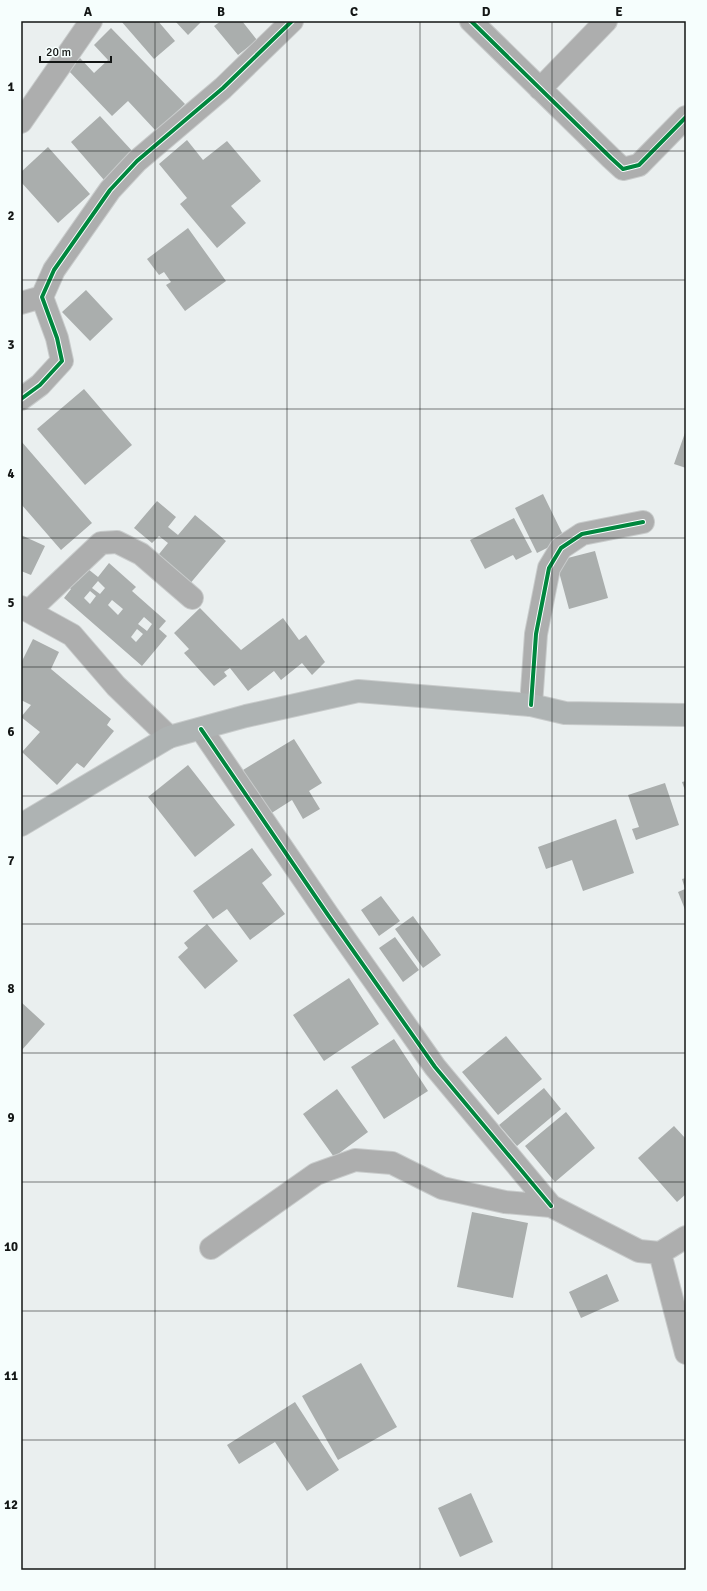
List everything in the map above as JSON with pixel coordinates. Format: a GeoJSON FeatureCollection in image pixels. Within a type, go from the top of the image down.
{"type":"FeatureCollection","features":[{"type":"Feature","properties":{"kind":"main road"},"geometry":{"type":"LineString","coordinates":[[21,825],[169,737],[246,716],[358,691],[531,705],[565,713],[686,715]]}},
{"type":"Feature","properties":{"kind":"street"},"geometry":{"type":"LineString","coordinates":[[21,122],[91,21]]}},
{"type":"Feature","properties":{"kind":"street"},"geometry":{"type":"LineString","coordinates":[[21,399],[40,385],[62,362],[57,338],[42,297],[54,270],[110,190],[137,161],[223,88],[292,21]]}},
{"type":"Feature","properties":{"kind":"street"},"geometry":{"type":"LineString","coordinates":[[471,21],[623,169],[639,165],[686,117]]}},
{"type":"Feature","properties":{"kind":"street"},"geometry":{"type":"LineString","coordinates":[[540,89],[606,21]]}},
{"type":"Feature","properties":{"kind":"street"},"geometry":{"type":"LineString","coordinates":[[21,303],[42,297]]}},
{"type":"Feature","properties":{"kind":"street"},"geometry":{"type":"LineString","coordinates":[[531,705],[536,634],[548,568],[561,548],[582,534],[643,522]]}},
{"type":"Feature","properties":{"kind":"street"},"geometry":{"type":"LineString","coordinates":[[169,737],[116,686],[72,635],[25,609],[101,543],[117,542],[141,554],[192,598]]}},
{"type":"Feature","properties":{"kind":"street"},"geometry":{"type":"LineString","coordinates":[[201,729],[328,915],[435,1067],[551,1206]]}},
{"type":"Feature","properties":{"kind":"street"},"geometry":{"type":"LineString","coordinates":[[211,1248],[316,1174],[355,1160],[392,1162],[442,1188],[505,1202],[551,1206],[639,1251],[660,1253],[686,1237]]}},
{"type":"Feature","properties":{"kind":"street"},"geometry":{"type":"LineString","coordinates":[[660,1253],[686,1353]]}},
{"type":"Feature","properties":{"kind":"building"},"geometry":{"type":"Polygon","coordinates":[[[121,21],[158,21],[175,41],[154,59],[121,21]]]}},
{"type":"Feature","properties":{"kind":"building"},"geometry":{"type":"Polygon","coordinates":[[[175,21],[202,21],[188,35],[175,21]]]}},
{"type":"Feature","properties":{"kind":"building"},"geometry":{"type":"Polygon","coordinates":[[[221,21],[242,21],[257,40],[238,55],[214,26],[221,21]]]}},
{"type":"Feature","properties":{"kind":"building"},"geometry":{"type":"Polygon","coordinates":[[[111,28],[185,104],[156,131],[128,101],[112,116],[68,70],[80,58],[94,73],[108,60],[94,45],[111,28]]]}},
{"type":"Feature","properties":{"kind":"building"},"geometry":{"type":"Polygon","coordinates":[[[100,116],[134,153],[104,180],[71,142],[100,116]]]}},
{"type":"Feature","properties":{"kind":"building"},"geometry":{"type":"Polygon","coordinates":[[[187,140],[203,160],[227,141],[261,181],[231,206],[246,223],[217,248],[180,204],[187,198],[159,164],[187,140]]]}},
{"type":"Feature","properties":{"kind":"building"},"geometry":{"type":"Polygon","coordinates":[[[48,147],[90,194],[58,223],[21,182],[21,172],[48,147]]]}},
{"type":"Feature","properties":{"kind":"building"},"geometry":{"type":"Polygon","coordinates":[[[188,228],[226,281],[185,311],[166,285],[171,282],[164,272],[159,275],[147,259],[188,228]]]}},
{"type":"Feature","properties":{"kind":"building"},"geometry":{"type":"Polygon","coordinates":[[[86,290],[113,319],[90,341],[62,312],[86,290]]]}},
{"type":"Feature","properties":{"kind":"building"},"geometry":{"type":"Polygon","coordinates":[[[84,389],[132,445],[85,485],[37,429],[84,389]]]}},
{"type":"Feature","properties":{"kind":"building"},"geometry":{"type":"Polygon","coordinates":[[[686,430],[686,468],[674,464],[686,430]]]}},
{"type":"Feature","properties":{"kind":"building"},"geometry":{"type":"Polygon","coordinates":[[[21,441],[92,523],[61,550],[21,504],[21,441]]]}},
{"type":"Feature","properties":{"kind":"building"},"geometry":{"type":"Polygon","coordinates":[[[543,494],[565,539],[537,553],[515,508],[543,494]]]}},
{"type":"Feature","properties":{"kind":"building"},"geometry":{"type":"Polygon","coordinates":[[[157,501],[176,517],[168,527],[178,535],[195,515],[226,541],[188,586],[155,559],[168,543],[159,536],[152,543],[134,528],[157,501]]]}},
{"type":"Feature","properties":{"kind":"building"},"geometry":{"type":"Polygon","coordinates":[[[514,518],[532,552],[516,560],[513,555],[485,569],[470,540],[514,518]]]}},
{"type":"Feature","properties":{"kind":"building"},"geometry":{"type":"Polygon","coordinates":[[[21,535],[45,546],[31,575],[21,571],[21,535]]]}},
{"type":"Feature","properties":{"kind":"building"},"geometry":{"type":"Polygon","coordinates":[[[595,551],[608,598],[569,609],[556,561],[595,551]]]}},
{"type":"Feature","properties":{"kind":"building"},"geometry":{"type":"Polygon","coordinates":[[[109,563],[136,587],[132,591],[166,621],[159,629],[167,636],[142,666],[64,598],[71,589],[68,587],[76,579],[78,581],[88,569],[98,577],[109,563]],[[98,581],[92,588],[100,594],[105,588],[98,581]],[[90,591],[84,598],[90,604],[96,596],[90,591]],[[112,600],[108,605],[118,615],[123,609],[112,600]],[[144,617],[138,624],[147,631],[152,624],[144,617]],[[137,629],[131,637],[136,642],[143,634],[137,629]]]}},
{"type":"Feature","properties":{"kind":"building"},"geometry":{"type":"Polygon","coordinates":[[[200,608],[241,650],[283,618],[299,640],[306,635],[325,662],[312,675],[302,663],[281,680],[274,671],[248,691],[230,668],[224,672],[227,676],[214,686],[184,653],[189,649],[174,633],[200,608]]]}},
{"type":"Feature","properties":{"kind":"building"},"geometry":{"type":"Polygon","coordinates":[[[33,639],[59,652],[51,669],[111,719],[107,725],[114,731],[84,768],[77,763],[57,785],[22,752],[40,732],[21,717],[31,705],[21,700],[21,663],[33,639]]]}},
{"type":"Feature","properties":{"kind":"building"},"geometry":{"type":"Polygon","coordinates":[[[294,739],[322,783],[309,791],[320,809],[303,819],[292,800],[270,814],[243,770],[294,739]]]}},
{"type":"Feature","properties":{"kind":"building"},"geometry":{"type":"Polygon","coordinates":[[[188,765],[235,825],[195,857],[148,797],[188,765]]]}},
{"type":"Feature","properties":{"kind":"building"},"geometry":{"type":"Polygon","coordinates":[[[686,781],[686,793],[682,782],[686,781]]]}},
{"type":"Feature","properties":{"kind":"building"},"geometry":{"type":"Polygon","coordinates":[[[665,783],[679,825],[636,840],[632,829],[639,827],[628,795],[665,783]]]}},
{"type":"Feature","properties":{"kind":"building"},"geometry":{"type":"Polygon","coordinates":[[[616,819],[634,873],[583,891],[572,860],[546,869],[538,847],[616,819]]]}},
{"type":"Feature","properties":{"kind":"building"},"geometry":{"type":"Polygon","coordinates":[[[252,848],[272,875],[262,883],[285,914],[250,940],[227,909],[213,919],[193,891],[252,848]]]}},
{"type":"Feature","properties":{"kind":"building"},"geometry":{"type":"Polygon","coordinates":[[[686,878],[686,912],[678,892],[685,889],[682,879],[686,878]]]}},
{"type":"Feature","properties":{"kind":"building"},"geometry":{"type":"Polygon","coordinates":[[[381,896],[400,921],[379,936],[361,910],[381,896]]]}},
{"type":"Feature","properties":{"kind":"building"},"geometry":{"type":"Polygon","coordinates":[[[413,916],[441,955],[423,968],[395,929],[413,916]]]}},
{"type":"Feature","properties":{"kind":"building"},"geometry":{"type":"Polygon","coordinates":[[[207,924],[238,961],[205,989],[178,957],[188,948],[184,943],[207,924]]]}},
{"type":"Feature","properties":{"kind":"building"},"geometry":{"type":"Polygon","coordinates":[[[395,937],[419,970],[403,982],[379,948],[395,937]]]}},
{"type":"Feature","properties":{"kind":"building"},"geometry":{"type":"Polygon","coordinates":[[[349,978],[379,1024],[324,1061],[293,1015],[349,978]]]}},
{"type":"Feature","properties":{"kind":"building"},"geometry":{"type":"Polygon","coordinates":[[[21,1002],[45,1024],[21,1051],[21,1002]]]}},
{"type":"Feature","properties":{"kind":"building"},"geometry":{"type":"Polygon","coordinates":[[[506,1036],[542,1079],[498,1115],[462,1072],[506,1036]]]}},
{"type":"Feature","properties":{"kind":"building"},"geometry":{"type":"Polygon","coordinates":[[[394,1039],[428,1091],[384,1119],[351,1067],[394,1039]]]}},
{"type":"Feature","properties":{"kind":"building"},"geometry":{"type":"Polygon","coordinates":[[[544,1088],[561,1109],[517,1146],[499,1125],[544,1088]]]}},
{"type":"Feature","properties":{"kind":"building"},"geometry":{"type":"Polygon","coordinates":[[[337,1089],[368,1132],[334,1157],[303,1114],[337,1089]]]}},
{"type":"Feature","properties":{"kind":"building"},"geometry":{"type":"Polygon","coordinates":[[[566,1112],[595,1148],[555,1182],[525,1146],[566,1112]]]}},
{"type":"Feature","properties":{"kind":"building"},"geometry":{"type":"Polygon","coordinates":[[[674,1126],[686,1139],[686,1194],[677,1202],[638,1158],[674,1126]]]}},
{"type":"Feature","properties":{"kind":"building"},"geometry":{"type":"Polygon","coordinates":[[[472,1212],[528,1223],[513,1298],[457,1287],[472,1212]]]}},
{"type":"Feature","properties":{"kind":"building"},"geometry":{"type":"Polygon","coordinates":[[[607,1274],[619,1301],[581,1318],[569,1292],[607,1274]]]}},
{"type":"Feature","properties":{"kind":"building"},"geometry":{"type":"Polygon","coordinates":[[[361,1363],[397,1427],[338,1460],[302,1396],[361,1363]]]}},
{"type":"Feature","properties":{"kind":"building"},"geometry":{"type":"Polygon","coordinates":[[[295,1402],[339,1470],[307,1491],[275,1442],[239,1464],[227,1445],[295,1402]]]}},
{"type":"Feature","properties":{"kind":"building"},"geometry":{"type":"Polygon","coordinates":[[[471,1493],[493,1542],[460,1557],[438,1508],[471,1493]]]}},
{"type":"Feature","properties":{"kind":"cycle path"},"geometry":{"type":"LineString","coordinates":[[21,399],[40,385],[62,361],[57,338],[42,297],[54,270],[110,190],[137,161],[223,88],[292,21]]}},
{"type":"Feature","properties":{"kind":"cycle path"},"geometry":{"type":"LineString","coordinates":[[471,21],[623,169],[639,165],[686,117]]}},
{"type":"Feature","properties":{"kind":"cycle path"},"geometry":{"type":"LineString","coordinates":[[531,705],[536,634],[549,568],[561,548],[582,534],[643,522]]}},
{"type":"Feature","properties":{"kind":"cycle path"},"geometry":{"type":"LineString","coordinates":[[201,729],[328,915],[435,1067],[551,1206]]}}]}
